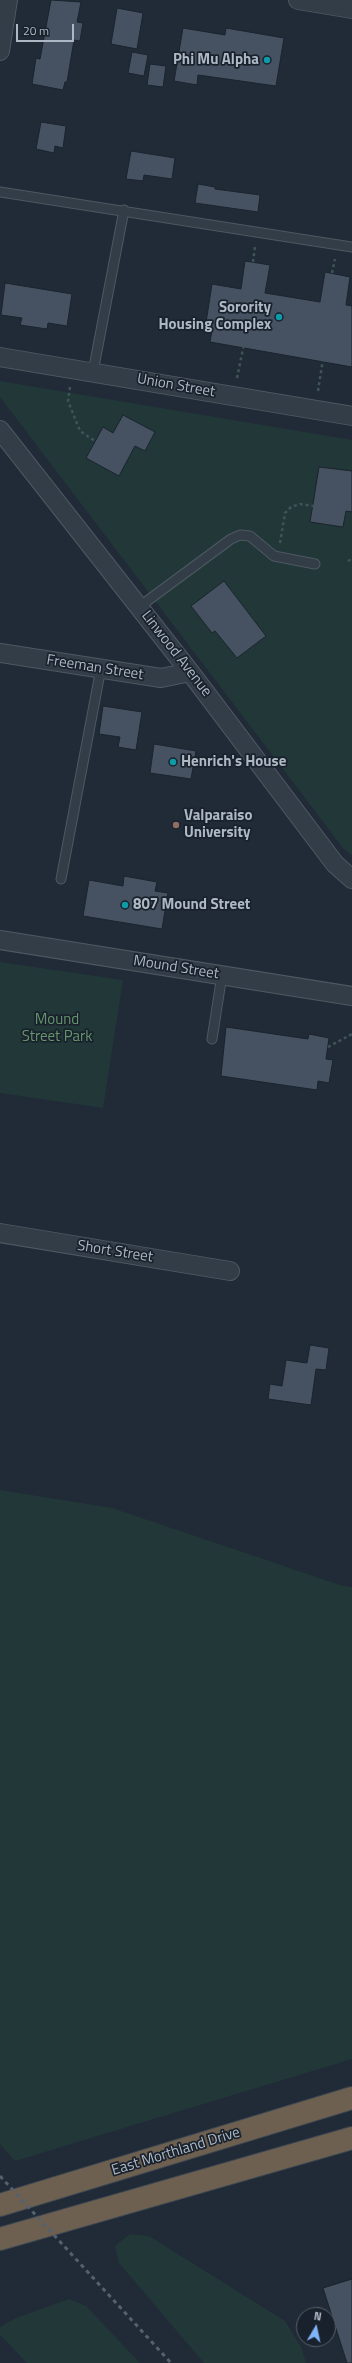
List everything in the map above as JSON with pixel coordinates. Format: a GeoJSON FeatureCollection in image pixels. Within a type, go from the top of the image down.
{"type":"FeatureCollection","features":[{"type":"Feature","properties":{"kind":"highway","name":"East Morthland Drive"},"geometry":{"type":"LineString","coordinates":[[0,2204],[352,2098]]}},
{"type":"Feature","properties":{"kind":"highway"},"geometry":{"type":"LineString","coordinates":[[0,2239],[352,2138]]}},
{"type":"Feature","properties":{"kind":"street"},"geometry":{"type":"LineString","coordinates":[[0,51],[8,0]]}},
{"type":"Feature","properties":{"kind":"street"},"geometry":{"type":"LineString","coordinates":[[298,0],[352,9]]}},
{"type":"Feature","properties":{"kind":"street","name":"Union Street"},"geometry":{"type":"LineString","coordinates":[[0,357],[352,416]]}},
{"type":"Feature","properties":{"kind":"street","name":"Linwood Avenue"},"geometry":{"type":"LineString","coordinates":[[0,430],[190,672],[335,864],[352,879]]}},
{"type":"Feature","properties":{"kind":"street","name":"Freeman Street"},"geometry":{"type":"LineString","coordinates":[[0,653],[161,678],[190,672]]}},
{"type":"Feature","properties":{"kind":"street","name":"Mound Street"},"geometry":{"type":"LineString","coordinates":[[0,940],[352,996]]}},
{"type":"Feature","properties":{"kind":"street","name":"Short Street"},"geometry":{"type":"LineString","coordinates":[[0,1233],[230,1271]]}},
{"type":"Feature","properties":{"kind":"lane"},"geometry":{"type":"LineString","coordinates":[[0,192],[124,210],[352,247]]}},
{"type":"Feature","properties":{"kind":"lane"},"geometry":{"type":"LineString","coordinates":[[93,372],[124,210]]}},
{"type":"Feature","properties":{"kind":"lane"},"geometry":{"type":"LineString","coordinates":[[139,607],[231,539],[240,535],[250,536],[258,540],[266,552],[278,557],[315,564]]}},
{"type":"Feature","properties":{"kind":"lane"},"geometry":{"type":"LineString","coordinates":[[61,879],[101,668]]}},
{"type":"Feature","properties":{"kind":"lane"},"geometry":{"type":"LineString","coordinates":[[212,1039],[222,975]]}},
{"type":"Feature","properties":{"kind":"path"},"geometry":{"type":"LineString","coordinates":[[253,262],[256,246]]}},
{"type":"Feature","properties":{"kind":"path"},"geometry":{"type":"LineString","coordinates":[[332,274],[335,259]]}},
{"type":"Feature","properties":{"kind":"path"},"geometry":{"type":"LineString","coordinates":[[235,396],[244,344]]}},
{"type":"Feature","properties":{"kind":"path"},"geometry":{"type":"LineString","coordinates":[[315,410],[323,358]]}},
{"type":"Feature","properties":{"kind":"path"},"geometry":{"type":"LineString","coordinates":[[70,382],[68,401],[76,424],[80,431],[95,441]]}},
{"type":"Feature","properties":{"kind":"path"},"geometry":{"type":"LineString","coordinates":[[278,557],[285,514],[291,507],[300,504],[313,506]]}},
{"type":"Feature","properties":{"kind":"path"},"geometry":{"type":"LineString","coordinates":[[348,561],[352,559]]}},
{"type":"Feature","properties":{"kind":"path"},"geometry":{"type":"LineString","coordinates":[[328,1047],[352,1034]]}},
{"type":"Feature","properties":{"kind":"green space"},"geometry":{"type":"Polygon","coordinates":[[[0,381],[352,440],[352,856],[343,848],[0,397],[0,381]]]}},
{"type":"Feature","properties":{"kind":"green space","name":"Mound Street Park"},"geometry":{"type":"Polygon","coordinates":[[[0,962],[123,980],[103,1108],[0,1093],[0,962]]]}},
{"type":"Feature","properties":{"kind":"green space"},"geometry":{"type":"Polygon","coordinates":[[[0,1490],[112,1508],[340,1585],[352,1587],[352,2059],[15,2161],[0,2144],[0,1490]]]}},
{"type":"Feature","properties":{"kind":"green space"},"geometry":{"type":"Polygon","coordinates":[[[130,2234],[149,2236],[285,2321],[296,2339],[296,2347],[301,2347],[302,2349],[306,2363],[204,2363],[119,2263],[115,2246],[130,2234]]]}},
{"type":"Feature","properties":{"kind":"green space"},"geometry":{"type":"Polygon","coordinates":[[[69,2299],[86,2306],[140,2363],[27,2363],[0,2335],[0,2327],[16,2318],[69,2299]]]}},
{"type":"Feature","properties":{"kind":"building"},"geometry":{"type":"Polygon","coordinates":[[[51,0],[81,2],[77,22],[83,23],[80,41],[74,40],[67,82],[65,82],[63,90],[32,84],[36,58],[40,59],[51,0]]]}},
{"type":"Feature","properties":{"kind":"building"},"geometry":{"type":"Polygon","coordinates":[[[117,8],[143,13],[137,49],[111,44],[117,8]]]}},
{"type":"Feature","properties":{"kind":"building"},"geometry":{"type":"Polygon","coordinates":[[[183,28],[225,35],[226,28],[284,38],[276,86],[198,75],[197,85],[174,81],[183,28]]]}},
{"type":"Feature","properties":{"kind":"building"},"geometry":{"type":"Polygon","coordinates":[[[132,52],[148,55],[144,76],[128,73],[132,52]]]}},
{"type":"Feature","properties":{"kind":"building"},"geometry":{"type":"Polygon","coordinates":[[[150,64],[166,66],[163,87],[147,85],[150,64]]]}},
{"type":"Feature","properties":{"kind":"building"},"geometry":{"type":"Polygon","coordinates":[[[41,122],[66,126],[63,148],[55,146],[54,153],[36,149],[41,122]]]}},
{"type":"Feature","properties":{"kind":"building"},"geometry":{"type":"Polygon","coordinates":[[[131,151],[175,158],[172,179],[144,175],[143,181],[126,179],[131,151]]]}},
{"type":"Feature","properties":{"kind":"building"},"geometry":{"type":"Polygon","coordinates":[[[198,184],[215,187],[215,189],[260,195],[258,212],[195,203],[198,184]]]}},
{"type":"Feature","properties":{"kind":"building","name":"Sorority Housing Complex"},"geometry":{"type":"Polygon","coordinates":[[[245,261],[270,265],[265,293],[320,302],[325,272],[350,277],[346,305],[352,306],[352,367],[210,342],[212,330],[205,329],[212,284],[241,289],[245,261]]]}},
{"type":"Feature","properties":{"kind":"building"},"geometry":{"type":"Polygon","coordinates":[[[5,283],[72,294],[67,326],[48,323],[47,329],[20,325],[22,318],[1,315],[5,283]]]}},
{"type":"Feature","properties":{"kind":"building"},"geometry":{"type":"Polygon","coordinates":[[[123,415],[155,432],[145,451],[135,446],[119,476],[86,458],[103,427],[113,433],[123,415]]]}},
{"type":"Feature","properties":{"kind":"building"},"geometry":{"type":"Polygon","coordinates":[[[319,467],[352,471],[352,512],[346,511],[343,527],[310,522],[319,467]]]}},
{"type":"Feature","properties":{"kind":"building"},"geometry":{"type":"Polygon","coordinates":[[[224,581],[266,636],[237,658],[215,631],[212,633],[191,606],[224,581]]]}},
{"type":"Feature","properties":{"kind":"building"},"geometry":{"type":"Polygon","coordinates":[[[103,706],[142,712],[136,750],[118,747],[120,737],[99,734],[103,706]]]}},
{"type":"Feature","properties":{"kind":"building","name":"Henrich's House"},"geometry":{"type":"Polygon","coordinates":[[[154,744],[196,751],[191,779],[150,773],[154,744]]]}},
{"type":"Feature","properties":{"kind":"building","name":"807 Mound Street"},"geometry":{"type":"Polygon","coordinates":[[[124,876],[157,882],[155,891],[168,893],[162,929],[83,916],[89,880],[123,886],[124,876]]]}},
{"type":"Feature","properties":{"kind":"building"},"geometry":{"type":"Polygon","coordinates":[[[226,1027],[308,1039],[309,1034],[329,1038],[326,1059],[333,1060],[329,1083],[318,1081],[317,1090],[221,1076],[226,1027]]]}},
{"type":"Feature","properties":{"kind":"building"},"geometry":{"type":"Polygon","coordinates":[[[310,1345],[329,1348],[326,1370],[316,1369],[311,1405],[268,1399],[270,1384],[282,1386],[286,1360],[307,1363],[310,1345]]]}},
{"type":"Feature","properties":{"kind":"building"},"geometry":{"type":"Polygon","coordinates":[[[352,2279],[352,2363],[347,2363],[336,2329],[336,2307],[329,2307],[323,2288],[352,2279]]]}},
{"type":"Feature","properties":{"kind":"railway"},"geometry":{"type":"LineString","coordinates":[[0,2176],[171,2363]]}},
{"type":"Feature","properties":{"kind":"place","name":"Phi Mu Alpha"},"geometry":{"type":"Point","coordinates":[267,60]}},
{"type":"Feature","properties":{"kind":"place","name":"Sorority Housing Complex"},"geometry":{"type":"Point","coordinates":[279,317]}},
{"type":"Feature","properties":{"kind":"place","name":"Henrich's House"},"geometry":{"type":"Point","coordinates":[173,762]}},
{"type":"Feature","properties":{"kind":"place","name":"Valparaiso University"},"geometry":{"type":"Point","coordinates":[176,825]}},
{"type":"Feature","properties":{"kind":"place","name":"807 Mound Street"},"geometry":{"type":"Point","coordinates":[125,905]}}]}
